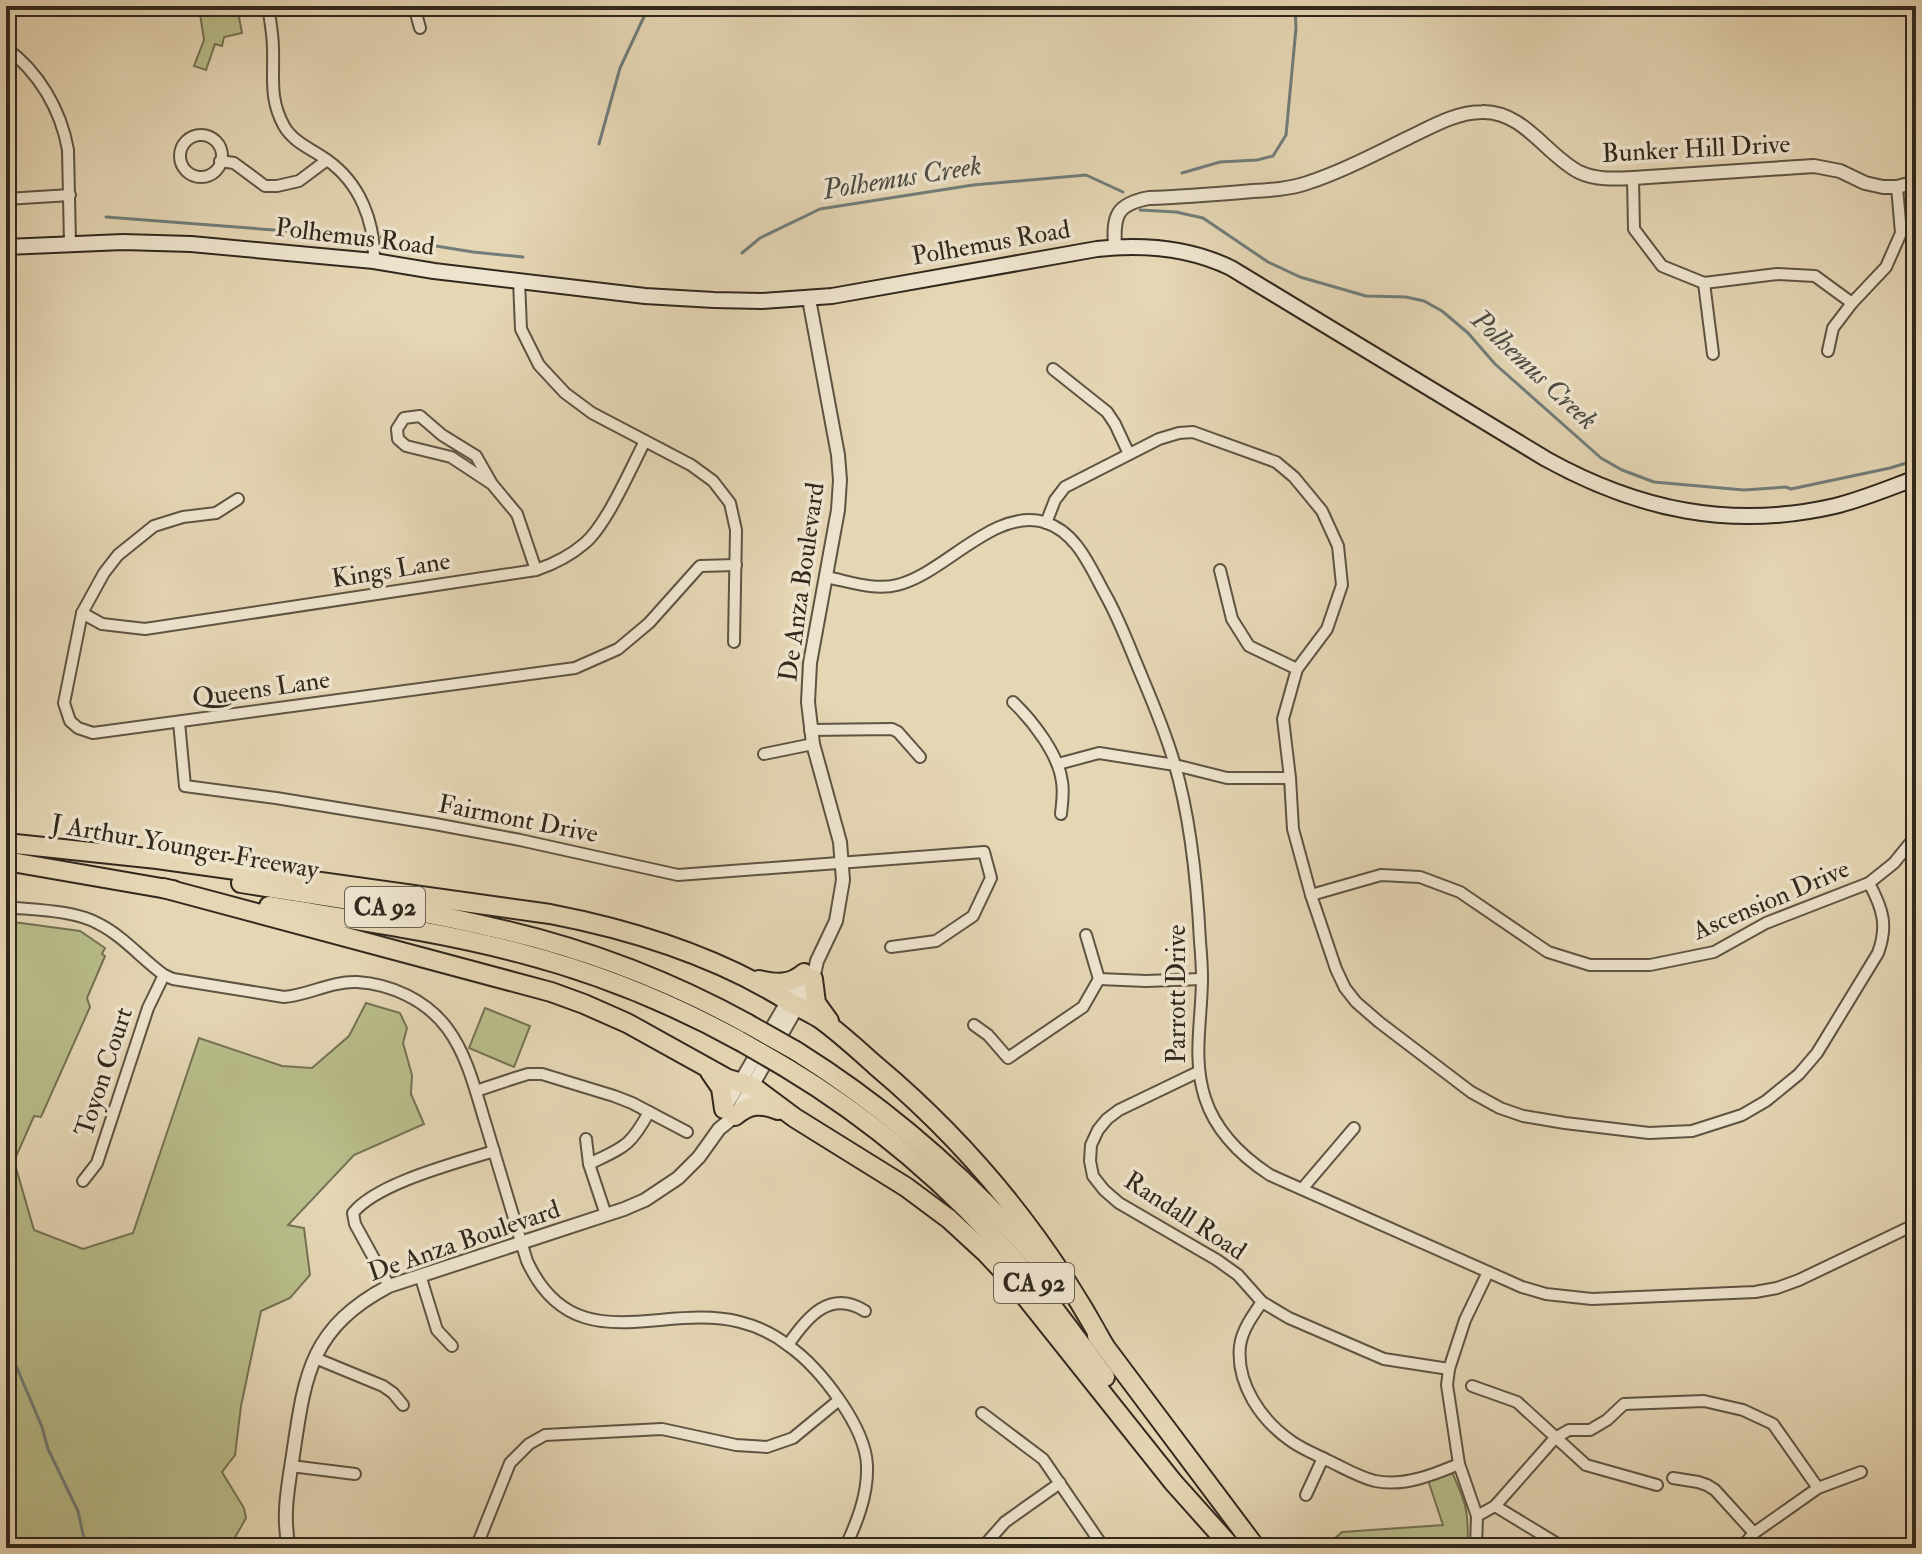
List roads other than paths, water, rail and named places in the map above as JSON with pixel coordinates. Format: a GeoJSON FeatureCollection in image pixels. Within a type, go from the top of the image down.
{"type":"FeatureCollection","features":[{"type":"Feature","properties":{"kind":"highway"},"geometry":{"type":"LineString","coordinates":[[6,842],[157,859],[550,914],[668,945],[738,973],[778,983],[794,980],[811,971],[816,1003],[838,1033]]}},
{"type":"Feature","properties":{"kind":"highway","name":"J Arthur Younger Freeway"},"geometry":{"type":"LineString","coordinates":[[6,842],[496,928],[625,967],[696,997],[744,1032],[880,1109],[954,1171],[995,1211],[1034,1254],[1256,1548]]}},
{"type":"Feature","properties":{"kind":"highway","name":"J Arthur Younger Freeway"},"geometry":{"type":"LineString","coordinates":[[6,861],[437,935],[521,953],[744,1032]]}},
{"type":"Feature","properties":{"kind":"highway"},"geometry":{"type":"LineString","coordinates":[[163,888],[542,989],[614,1017],[728,1079],[746,1084],[917,1195],[987,1254],[1038,1310],[1158,1464],[1232,1548]]}},
{"type":"Feature","properties":{"kind":"highway"},"geometry":{"type":"LineString","coordinates":[[738,973],[819,1018],[926,1111],[962,1147],[997,1186],[1056,1264],[1104,1345]]}},
{"type":"Feature","properties":{"kind":"highway","name":"J Arthur Younger Freeway"},"geometry":{"type":"LineString","coordinates":[[790,1059],[937,1180],[984,1227],[1047,1299],[1232,1548]]}},
{"type":"Feature","properties":{"kind":"highway"},"geometry":{"type":"LineString","coordinates":[[698,1062],[718,1082],[730,1112],[758,1105],[795,1118]]}},
{"type":"Feature","properties":{"kind":"main road","name":"Polhemus Road"},"geometry":{"type":"LineString","coordinates":[[6,247],[134,242],[191,244],[374,261],[434,271],[688,299],[762,301],[809,299],[1115,247],[1169,249],[1217,261],[1244,275],[1546,459],[1593,483],[1639,501],[1703,514],[1775,515],[1832,506],[1916,478]]}},
{"type":"Feature","properties":{"kind":"street"},"geometry":{"type":"LineString","coordinates":[[268,6],[273,51],[272,96],[276,108],[298,142],[327,160],[352,183],[372,231],[374,261]]}},
{"type":"Feature","properties":{"kind":"street"},"geometry":{"type":"LineString","coordinates":[[414,6],[420,28]]}},
{"type":"Feature","properties":{"kind":"street"},"geometry":{"type":"LineString","coordinates":[[6,48],[39,80],[59,116],[68,150],[70,244]]}},
{"type":"Feature","properties":{"kind":"street","name":"Bunker Hill Drive"},"geometry":{"type":"LineString","coordinates":[[1115,247],[1116,216],[1133,201],[1289,189],[1329,175],[1471,112],[1500,114],[1517,123],[1577,171],[1592,177],[1633,178],[1814,166],[1840,171],[1865,183],[1883,187],[1916,182]]}},
{"type":"Feature","properties":{"kind":"street"},"geometry":{"type":"LineString","coordinates":[[195,135],[212,137],[222,149],[220,161],[219,167],[208,176],[189,174],[181,163],[183,145],[195,135]]}},
{"type":"Feature","properties":{"kind":"street"},"geometry":{"type":"LineString","coordinates":[[220,161],[234,163],[265,186],[277,186],[299,181],[327,160]]}},
{"type":"Feature","properties":{"kind":"street"},"geometry":{"type":"LineString","coordinates":[[1633,178],[1634,229],[1662,266],[1704,283],[1777,274],[1815,276],[1852,303]]}},
{"type":"Feature","properties":{"kind":"street"},"geometry":{"type":"LineString","coordinates":[[1828,351],[1833,328],[1886,267],[1901,233],[1897,187]]}},
{"type":"Feature","properties":{"kind":"street"},"geometry":{"type":"LineString","coordinates":[[6,199],[70,195]]}},
{"type":"Feature","properties":{"kind":"street"},"geometry":{"type":"LineString","coordinates":[[519,280],[521,329],[539,365],[565,393],[592,413],[691,465],[713,481],[730,503],[736,530],[734,642]]}},
{"type":"Feature","properties":{"kind":"street"},"geometry":{"type":"LineString","coordinates":[[1704,283],[1713,354]]}},
{"type":"Feature","properties":{"kind":"street","name":"De Anza Boulevard"},"geometry":{"type":"LineString","coordinates":[[289,1548],[285,1515],[302,1395],[315,1358],[333,1328],[348,1312],[389,1286],[606,1215],[645,1200],[672,1183],[693,1164],[730,1112],[832,932],[839,911],[843,862],[838,832],[810,730],[809,674],[838,510],[839,466],[809,299]]}},
{"type":"Feature","properties":{"kind":"street"},"geometry":{"type":"LineString","coordinates":[[1053,369],[1107,412],[1129,454]]}},
{"type":"Feature","properties":{"kind":"street"},"geometry":{"type":"LineString","coordinates":[[492,484],[451,457],[406,446],[398,439],[397,429],[404,418],[420,416],[442,435],[476,456],[492,484],[517,514],[536,570]]}},
{"type":"Feature","properties":{"kind":"street"},"geometry":{"type":"LineString","coordinates":[[826,577],[878,587],[898,585],[916,578],[1004,525],[1022,520],[1046,523],[1055,500],[1065,487],[1159,439],[1179,433],[1193,432],[1276,462],[1294,477],[1322,511],[1338,546],[1342,585],[1327,629],[1297,669],[1283,719],[1293,829],[1336,969],[1356,1002],[1379,1022],[1471,1092],[1523,1116],[1671,1133],[1692,1131],[1742,1115],[1766,1101],[1785,1088],[1817,1053],[1878,953],[1884,937],[1884,920],[1869,883]]}},
{"type":"Feature","properties":{"kind":"street","name":"Kings Lane"},"geometry":{"type":"LineString","coordinates":[[82,613],[102,624],[145,629],[536,570],[558,562],[587,542],[604,518],[645,441]]}},
{"type":"Feature","properties":{"kind":"street","name":"Queens Lane"},"geometry":{"type":"LineString","coordinates":[[238,499],[216,513],[183,517],[154,526],[118,555],[104,573],[82,613],[64,703],[70,721],[78,728],[93,733],[575,668],[618,649],[649,623],[700,566],[736,565]]}},
{"type":"Feature","properties":{"kind":"street","name":"Parrott Drive"},"geometry":{"type":"LineString","coordinates":[[1046,523],[1063,531],[1075,543],[1113,609],[1159,717],[1175,765],[1191,843],[1199,914],[1202,979],[1198,1072],[1205,1100],[1217,1125],[1232,1145],[1251,1162],[1270,1175],[1488,1272],[1546,1294],[1575,1298],[1755,1292],[1777,1288],[1916,1224]]}},
{"type":"Feature","properties":{"kind":"street"},"geometry":{"type":"LineString","coordinates":[[1220,570],[1232,619],[1249,646],[1297,669]]}},
{"type":"Feature","properties":{"kind":"street"},"geometry":{"type":"LineString","coordinates":[[1013,702],[1029,717],[1058,764],[1062,781],[1061,814]]}},
{"type":"Feature","properties":{"kind":"street","name":"Fairmont Drive"},"geometry":{"type":"LineString","coordinates":[[179,722],[185,786],[435,824],[678,875],[984,852],[991,878],[973,916],[936,941],[891,947]]}},
{"type":"Feature","properties":{"kind":"street"},"geometry":{"type":"LineString","coordinates":[[810,730],[892,729],[920,757]]}},
{"type":"Feature","properties":{"kind":"street"},"geometry":{"type":"LineString","coordinates":[[764,754],[813,744]]}},
{"type":"Feature","properties":{"kind":"street"},"geometry":{"type":"LineString","coordinates":[[1058,764],[1099,753],[1175,765],[1227,778],[1290,778]]}},
{"type":"Feature","properties":{"kind":"street","name":"Ascension Drive"},"geometry":{"type":"LineString","coordinates":[[1311,895],[1381,875],[1420,877],[1460,892],[1548,952],[1590,965],[1650,965],[1714,952],[1766,923],[1869,883],[1894,863],[1916,832]]}},
{"type":"Feature","properties":{"kind":"street"},"geometry":{"type":"LineString","coordinates":[[6,907],[79,916],[97,922],[164,975],[194,983],[275,997],[295,996],[346,982],[378,985],[398,991],[422,1004],[446,1026],[457,1044],[476,1091],[534,1275],[554,1299],[582,1316],[598,1321],[622,1323],[701,1317],[741,1322],[788,1345],[812,1367],[839,1400],[857,1428],[868,1464],[866,1496],[845,1548]]}},
{"type":"Feature","properties":{"kind":"street"},"geometry":{"type":"LineString","coordinates":[[974,1025],[988,1035],[1008,1058],[1083,1007],[1099,979],[1086,935]]}},
{"type":"Feature","properties":{"kind":"street","name":"Toyon Court"},"geometry":{"type":"LineString","coordinates":[[83,1181],[97,1163],[148,1008],[164,975]]}},
{"type":"Feature","properties":{"kind":"street"},"geometry":{"type":"LineString","coordinates":[[1099,979],[1202,979]]}},
{"type":"Feature","properties":{"kind":"street","name":"Randall Road"},"geometry":{"type":"LineString","coordinates":[[1198,1072],[1119,1110],[1098,1130],[1091,1145],[1090,1161],[1093,1176],[1104,1190],[1119,1203],[1217,1260],[1238,1275],[1262,1302],[1289,1318],[1384,1359],[1449,1369]]}},
{"type":"Feature","properties":{"kind":"street"},"geometry":{"type":"LineString","coordinates":[[476,1091],[528,1074],[542,1074],[614,1096],[687,1132]]}},
{"type":"Feature","properties":{"kind":"street"},"geometry":{"type":"LineString","coordinates":[[589,1164],[631,1141],[649,1112]]}},
{"type":"Feature","properties":{"kind":"street"},"geometry":{"type":"LineString","coordinates":[[1302,1189],[1354,1128]]}},
{"type":"Feature","properties":{"kind":"street"},"geometry":{"type":"LineString","coordinates":[[586,1139],[589,1164],[606,1215]]}},
{"type":"Feature","properties":{"kind":"street"},"geometry":{"type":"LineString","coordinates":[[389,1286],[355,1224],[353,1213],[362,1203],[401,1182],[494,1151]]}},
{"type":"Feature","properties":{"kind":"street"},"geometry":{"type":"LineString","coordinates":[[1476,1548],[1477,1516],[1459,1464],[1447,1385],[1465,1320],[1488,1272]]}},
{"type":"Feature","properties":{"kind":"street"},"geometry":{"type":"LineString","coordinates":[[420,1275],[437,1330],[452,1346]]}},
{"type":"Feature","properties":{"kind":"street"},"geometry":{"type":"LineString","coordinates":[[1262,1302],[1248,1324],[1240,1345],[1244,1379],[1261,1412],[1291,1441],[1376,1481],[1398,1482],[1427,1477],[1459,1464]]}},
{"type":"Feature","properties":{"kind":"street"},"geometry":{"type":"LineString","coordinates":[[788,1345],[806,1320],[826,1305],[850,1303],[865,1311]]}},
{"type":"Feature","properties":{"kind":"street"},"geometry":{"type":"LineString","coordinates":[[315,1358],[383,1386],[403,1405]]}},
{"type":"Feature","properties":{"kind":"street"},"geometry":{"type":"LineString","coordinates":[[1472,1386],[1517,1402],[1586,1465],[1657,1485]]}},
{"type":"Feature","properties":{"kind":"street"},"geometry":{"type":"LineString","coordinates":[[476,1548],[510,1463],[529,1444],[545,1435],[662,1429],[736,1445],[767,1447],[793,1438],[839,1400]]}},
{"type":"Feature","properties":{"kind":"street"},"geometry":{"type":"LineString","coordinates":[[1477,1516],[1495,1506],[1555,1438],[1569,1430],[1590,1430],[1624,1404],[1704,1401],[1743,1410],[1773,1424],[1818,1488]]}},
{"type":"Feature","properties":{"kind":"street"},"geometry":{"type":"LineString","coordinates":[[982,1413],[1043,1459],[1104,1548]]}},
{"type":"Feature","properties":{"kind":"street"},"geometry":{"type":"LineString","coordinates":[[1306,1495],[1323,1458]]}},
{"type":"Feature","properties":{"kind":"street"},"geometry":{"type":"LineString","coordinates":[[291,1466],[355,1474]]}},
{"type":"Feature","properties":{"kind":"street"},"geometry":{"type":"LineString","coordinates":[[1741,1548],[1754,1533],[1818,1488],[1861,1472]]}},
{"type":"Feature","properties":{"kind":"street"},"geometry":{"type":"LineString","coordinates":[[1673,1478],[1698,1482],[1715,1490],[1754,1533]]}},
{"type":"Feature","properties":{"kind":"street"},"geometry":{"type":"LineString","coordinates":[[982,1548],[1005,1522],[1060,1483]]}},
{"type":"Feature","properties":{"kind":"street"},"geometry":{"type":"LineString","coordinates":[[1495,1506],[1556,1543],[1570,1548]]}},
{"type":"Feature","properties":{"kind":"waterway"},"geometry":{"type":"LineString","coordinates":[[599,144],[620,68],[649,6]]}},
{"type":"Feature","properties":{"kind":"waterway"},"geometry":{"type":"LineString","coordinates":[[1182,173],[1220,162],[1273,156],[1286,135],[1296,28],[1295,6]]}},
{"type":"Feature","properties":{"kind":"waterway","name":"Polhemus Creek"},"geometry":{"type":"LineString","coordinates":[[742,253],[760,238],[820,209],[973,185],[1086,175],[1123,192]]}},
{"type":"Feature","properties":{"kind":"waterway","name":"Polhemus Creek"},"geometry":{"type":"LineString","coordinates":[[1140,210],[1176,212],[1203,218],[1268,262],[1300,277],[1366,296],[1406,297],[1424,301],[1442,311],[1468,333],[1495,364],[1601,458],[1654,482],[1744,490],[1791,489],[1916,460]]}},
{"type":"Feature","properties":{"kind":"waterway"},"geometry":{"type":"LineString","coordinates":[[106,217],[366,237]]}},
{"type":"Feature","properties":{"kind":"waterway","name":"Polhemus Creek"},"geometry":{"type":"LineString","coordinates":[[381,237],[523,257]]}},
{"type":"Feature","properties":{"kind":"waterway"},"geometry":{"type":"LineString","coordinates":[[6,1342],[42,1427],[48,1449],[78,1511],[86,1548]]}}]}
